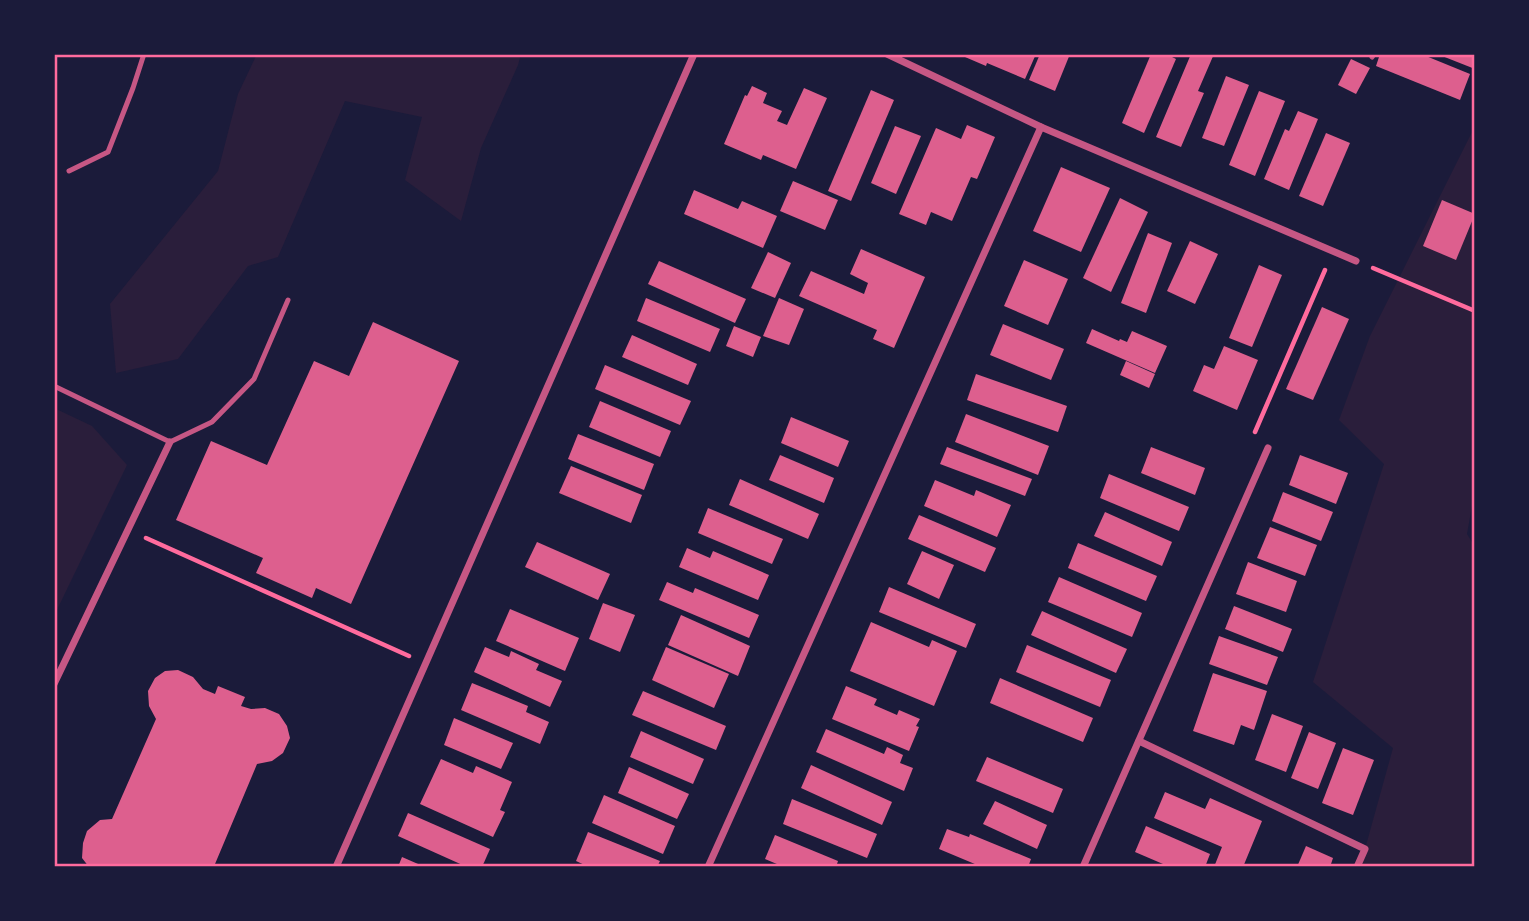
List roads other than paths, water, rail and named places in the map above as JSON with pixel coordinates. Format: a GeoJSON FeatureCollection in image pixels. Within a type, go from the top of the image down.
{"type":"FeatureCollection","features":[{"type":"Feature","properties":{"kind":"street"},"geometry":{"type":"LineString","coordinates":[[336,867],[694,54]]}},
{"type":"Feature","properties":{"kind":"street"},"geometry":{"type":"LineString","coordinates":[[887,54],[1041,127],[1356,261]]}},
{"type":"Feature","properties":{"kind":"street"},"geometry":{"type":"LineString","coordinates":[[708,867],[1041,127]]}},
{"type":"Feature","properties":{"kind":"street"},"geometry":{"type":"LineString","coordinates":[[54,684],[170,442]]}},
{"type":"Feature","properties":{"kind":"street"},"geometry":{"type":"LineString","coordinates":[[1083,867],[1268,448]]}},
{"type":"Feature","properties":{"kind":"street"},"geometry":{"type":"LineString","coordinates":[[1139,741],[1365,849],[1357,867]]}},
{"type":"Feature","properties":{"kind":"lane"},"geometry":{"type":"LineString","coordinates":[[69,171],[108,152],[144,54]]}},
{"type":"Feature","properties":{"kind":"lane"},"geometry":{"type":"LineString","coordinates":[[54,386],[170,442],[212,422],[254,379],[288,300]]}}]}
